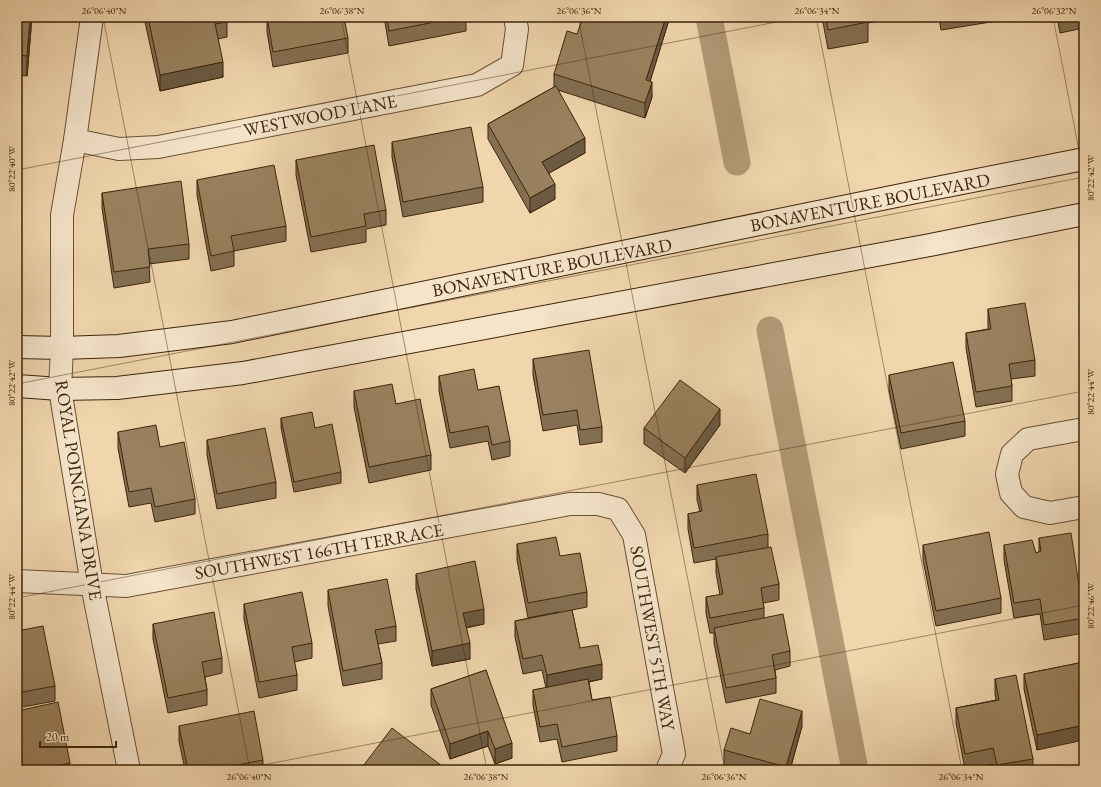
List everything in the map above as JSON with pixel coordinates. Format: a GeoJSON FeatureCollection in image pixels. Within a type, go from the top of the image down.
{"type":"FeatureCollection","features":[{"type":"Feature","properties":{"kind":"street","name":"ROYAL POINCIANA DRIVE"},"geometry":{"type":"LineString","coordinates":[[92,17],[75,140],[62,215],[62,348],[60,389],[92,584],[129,770]]}},
{"type":"Feature","properties":{"kind":"street","name":"WESTWOOD LANE"},"geometry":{"type":"LineString","coordinates":[[75,140],[119,150],[158,147],[477,85],[512,65],[517,29],[515,17]]}},
{"type":"Feature","properties":{"kind":"street","name":"BONAVENTURE BOULEVARD"},"geometry":{"type":"LineString","coordinates":[[17,347],[62,348],[119,346],[232,332],[1084,159]]}},
{"type":"Feature","properties":{"kind":"street"},"geometry":{"type":"LineString","coordinates":[[17,386],[60,389],[117,388],[243,373],[873,256],[1084,214]]}},
{"type":"Feature","properties":{"kind":"street"},"geometry":{"type":"LineString","coordinates":[[1084,429],[1028,439],[1012,454],[1007,474],[1011,493],[1024,507],[1050,513],[1084,507]]}},
{"type":"Feature","properties":{"kind":"street","name":"SOUTHWEST 166TH TERRACE"},"geometry":{"type":"LineString","coordinates":[[17,580],[126,586],[570,504],[598,504],[618,509]]}},
{"type":"Feature","properties":{"kind":"street","name":"SOUTHWEST 5TH WAY"},"geometry":{"type":"LineString","coordinates":[[618,509],[634,534],[674,754],[667,770]]}},
{"type":"Feature","properties":{"kind":"building"},"geometry":{"type":"Polygon","coordinates":[[[17,17],[30,17],[27,56],[17,55],[17,17]]]}},
{"type":"Feature","properties":{"kind":"building"},"geometry":{"type":"Polygon","coordinates":[[[148,17],[226,17],[227,22],[215,24],[223,62],[160,75],[148,17]]]}},
{"type":"Feature","properties":{"kind":"building"},"geometry":{"type":"Polygon","coordinates":[[[267,17],[344,17],[348,38],[273,52],[267,17]]]}},
{"type":"Feature","properties":{"kind":"building"},"geometry":{"type":"Polygon","coordinates":[[[387,17],[460,17],[389,31],[387,17]]]}},
{"type":"Feature","properties":{"kind":"building"},"geometry":{"type":"Polygon","coordinates":[[[583,17],[666,17],[646,80],[652,82],[645,103],[554,74],[567,31],[577,34],[583,17]]]}},
{"type":"Feature","properties":{"kind":"building"},"geometry":{"type":"Polygon","coordinates":[[[826,17],[867,17],[868,22],[828,30],[826,17]]]}},
{"type":"Feature","properties":{"kind":"building"},"geometry":{"type":"Polygon","coordinates":[[[556,86],[585,138],[542,162],[555,184],[530,198],[488,124],[556,86]]]}},
{"type":"Feature","properties":{"kind":"building"},"geometry":{"type":"Polygon","coordinates":[[[471,127],[483,187],[403,202],[392,142],[471,127]]]}},
{"type":"Feature","properties":{"kind":"building"},"geometry":{"type":"Polygon","coordinates":[[[374,145],[386,210],[364,214],[366,226],[311,237],[296,160],[374,145]]]}},
{"type":"Feature","properties":{"kind":"building"},"geometry":{"type":"Polygon","coordinates":[[[274,165],[286,226],[231,236],[234,251],[211,256],[197,180],[274,165]]]}},
{"type":"Feature","properties":{"kind":"building"},"geometry":{"type":"Polygon","coordinates":[[[181,181],[189,244],[148,249],[150,267],[114,272],[102,193],[181,181]]]}},
{"type":"Feature","properties":{"kind":"building"},"geometry":{"type":"Polygon","coordinates":[[[1025,303],[1035,360],[1009,364],[1012,386],[976,392],[966,333],[991,329],[988,309],[1025,303]]]}},
{"type":"Feature","properties":{"kind":"building"},"geometry":{"type":"Polygon","coordinates":[[[589,350],[602,427],[580,430],[577,410],[543,415],[533,359],[589,350]]]}},
{"type":"Feature","properties":{"kind":"building"},"geometry":{"type":"Polygon","coordinates":[[[953,362],[965,421],[901,433],[889,375],[953,362]]]}},
{"type":"Feature","properties":{"kind":"building"},"geometry":{"type":"Polygon","coordinates":[[[474,369],[478,390],[499,386],[510,441],[492,445],[488,426],[450,433],[439,376],[474,369]]]}},
{"type":"Feature","properties":{"kind":"building"},"geometry":{"type":"Polygon","coordinates":[[[680,380],[720,409],[685,458],[644,428],[680,380]]]}},
{"type":"Feature","properties":{"kind":"building"},"geometry":{"type":"Polygon","coordinates":[[[392,384],[396,404],[420,399],[431,455],[369,467],[354,391],[392,384]]]}},
{"type":"Feature","properties":{"kind":"building"},"geometry":{"type":"Polygon","coordinates":[[[312,412],[315,428],[332,424],[341,472],[294,482],[281,418],[312,412]]]}},
{"type":"Feature","properties":{"kind":"building"},"geometry":{"type":"Polygon","coordinates":[[[156,425],[160,447],[184,442],[195,499],[155,507],[151,488],[129,492],[118,432],[156,425]]]}},
{"type":"Feature","properties":{"kind":"building"},"geometry":{"type":"Polygon","coordinates":[[[265,428],[276,482],[217,494],[207,440],[265,428]]]}},
{"type":"Feature","properties":{"kind":"building"},"geometry":{"type":"Polygon","coordinates":[[[17,445],[21,445],[17,497],[17,445]]]}},
{"type":"Feature","properties":{"kind":"building"},"geometry":{"type":"Polygon","coordinates":[[[756,474],[768,534],[694,548],[688,514],[702,511],[697,485],[756,474]]]}},
{"type":"Feature","properties":{"kind":"building"},"geometry":{"type":"Polygon","coordinates":[[[989,532],[1001,598],[936,611],[923,545],[989,532]]]}},
{"type":"Feature","properties":{"kind":"building"},"geometry":{"type":"Polygon","coordinates":[[[1071,533],[1084,618],[1044,625],[1040,599],[1014,603],[1004,545],[1032,540],[1036,553],[1041,551],[1039,538],[1071,533]]]}},
{"type":"Feature","properties":{"kind":"building"},"geometry":{"type":"Polygon","coordinates":[[[556,537],[560,556],[580,553],[587,592],[528,603],[517,544],[556,537]]]}},
{"type":"Feature","properties":{"kind":"building"},"geometry":{"type":"Polygon","coordinates":[[[771,547],[779,584],[761,588],[764,608],[710,618],[706,597],[723,594],[716,557],[771,547]]]}},
{"type":"Feature","properties":{"kind":"building"},"geometry":{"type":"Polygon","coordinates":[[[475,561],[484,609],[463,613],[470,643],[432,651],[416,574],[475,561]]]}},
{"type":"Feature","properties":{"kind":"building"},"geometry":{"type":"Polygon","coordinates":[[[387,579],[396,626],[375,630],[382,663],[343,671],[328,590],[387,579]]]}},
{"type":"Feature","properties":{"kind":"building"},"geometry":{"type":"Polygon","coordinates":[[[302,592],[312,643],[292,647],[297,675],[259,682],[244,604],[302,592]]]}},
{"type":"Feature","properties":{"kind":"building"},"geometry":{"type":"Polygon","coordinates":[[[572,610],[580,648],[598,645],[602,664],[547,675],[542,655],[523,659],[515,621],[572,610]]]}},
{"type":"Feature","properties":{"kind":"building"},"geometry":{"type":"Polygon","coordinates":[[[214,612],[222,658],[202,662],[207,690],[168,698],[153,624],[214,612]]]}},
{"type":"Feature","properties":{"kind":"building"},"geometry":{"type":"Polygon","coordinates":[[[783,614],[790,651],[772,655],[776,678],[726,688],[714,628],[783,614]]]}},
{"type":"Feature","properties":{"kind":"building"},"geometry":{"type":"Polygon","coordinates":[[[43,626],[55,686],[17,693],[17,631],[43,626]]]}},
{"type":"Feature","properties":{"kind":"building"},"geometry":{"type":"Polygon","coordinates":[[[1084,662],[1084,725],[1037,735],[1024,674],[1084,662]]]}},
{"type":"Feature","properties":{"kind":"building"},"geometry":{"type":"Polygon","coordinates":[[[486,670],[512,743],[495,749],[488,731],[450,744],[431,689],[486,670]]]}},
{"type":"Feature","properties":{"kind":"building"},"geometry":{"type":"Polygon","coordinates":[[[1016,675],[1033,759],[997,765],[993,748],[965,754],[956,708],[999,700],[995,679],[1016,675]]]}},
{"type":"Feature","properties":{"kind":"building"},"geometry":{"type":"Polygon","coordinates":[[[588,679],[592,700],[610,697],[617,736],[562,747],[557,724],[540,727],[533,690],[588,679]]]}},
{"type":"Feature","properties":{"kind":"building"},"geometry":{"type":"Polygon","coordinates":[[[760,699],[802,711],[786,767],[724,750],[731,728],[750,734],[760,699]]]}},
{"type":"Feature","properties":{"kind":"building"},"geometry":{"type":"Polygon","coordinates":[[[58,702],[70,763],[37,770],[17,770],[17,711],[58,702]]]}},
{"type":"Feature","properties":{"kind":"building"},"geometry":{"type":"Polygon","coordinates":[[[254,711],[263,760],[211,770],[188,770],[179,726],[254,711]]]}},
{"type":"Feature","properties":{"kind":"building"},"geometry":{"type":"Polygon","coordinates":[[[392,728],[442,766],[439,770],[360,770],[392,728]]]}},
{"type":"Feature","properties":{"kind":"waterway"},"geometry":{"type":"LineString","coordinates":[[709,17],[737,162]]}},
{"type":"Feature","properties":{"kind":"waterway"},"geometry":{"type":"LineString","coordinates":[[770,330],[855,770]]}}]}
